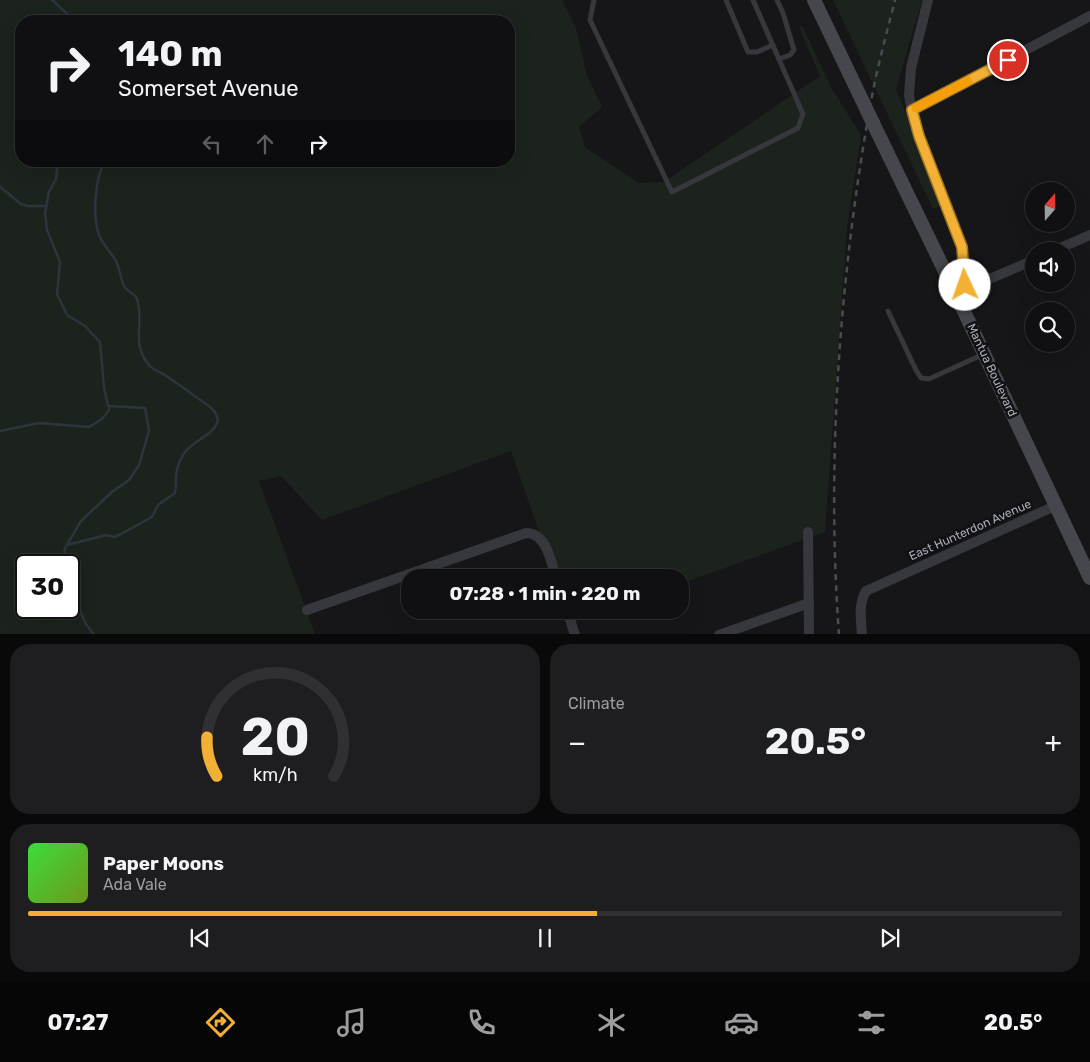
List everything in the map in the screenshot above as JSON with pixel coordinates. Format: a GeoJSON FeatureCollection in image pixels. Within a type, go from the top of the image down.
{"type":"FeatureCollection","features":[{"type":"Feature","properties":{"kind":"main road","name":"Mantua Boulevard"},"geometry":{"type":"LineString","coordinates":[[814,0],[873,123],[959,287],[984,354],[1090,578]]}},
{"type":"Feature","properties":{"kind":"street"},"geometry":{"type":"LineString","coordinates":[[928,0],[911,68],[909,95],[919,136],[962,247],[959,287],[980,284],[1025,264]]}},
{"type":"Feature","properties":{"kind":"street"},"geometry":{"type":"LineString","coordinates":[[912,110],[1090,16]]}},
{"type":"Feature","properties":{"kind":"street"},"geometry":{"type":"LineString","coordinates":[[1074,242],[1090,235]]}},
{"type":"Feature","properties":{"kind":"street","name":"East Hunterdon Avenue"},"geometry":{"type":"LineString","coordinates":[[862,634],[860,608],[866,591],[1055,506]]}},
{"type":"Feature","properties":{"kind":"street"},"geometry":{"type":"LineString","coordinates":[[808,532],[809,634]]}},
{"type":"Feature","properties":{"kind":"street"},"geometry":{"type":"LineString","coordinates":[[424,569],[519,536],[533,533],[542,540],[553,569]]}},
{"type":"Feature","properties":{"kind":"street"},"geometry":{"type":"LineString","coordinates":[[307,610],[401,577]]}},
{"type":"Feature","properties":{"kind":"street"},"geometry":{"type":"LineString","coordinates":[[719,634],[809,603]]}},
{"type":"Feature","properties":{"kind":"street"},"geometry":{"type":"LineString","coordinates":[[570,619],[575,634]]}},
{"type":"Feature","properties":{"kind":"lane"},"geometry":{"type":"LineString","coordinates":[[594,0],[590,20],[672,192],[798,128],[803,114],[753,0]]}},
{"type":"Feature","properties":{"kind":"lane"},"geometry":{"type":"LineString","coordinates":[[726,0],[748,52],[757,52],[773,45]]}},
{"type":"Feature","properties":{"kind":"lane"},"geometry":{"type":"LineString","coordinates":[[777,0],[794,50],[790,55],[779,59]]}},
{"type":"Feature","properties":{"kind":"lane"},"geometry":{"type":"LineString","coordinates":[[888,311],[918,375],[925,379],[984,354]]}},
{"type":"Feature","properties":{"kind":"shaded area"},"geometry":{"type":"Polygon","coordinates":[[[0,0],[562,0],[576,28],[587,76],[602,107],[579,127],[585,147],[639,183],[664,182],[820,76],[799,27],[802,26],[832,89],[861,135],[847,227],[825,532],[689,581],[689,569],[552,569],[511,451],[322,520],[281,476],[259,481],[315,634],[0,634],[0,0]]]}},
{"type":"Feature","properties":{"kind":"shaded area"},"geometry":{"type":"Polygon","coordinates":[[[833,0],[922,0],[896,89],[945,204],[933,209],[833,0]]]}},
{"type":"Feature","properties":{"kind":"waterway"},"geometry":{"type":"LineString","coordinates":[[52,0],[68,15]]}},
{"type":"Feature","properties":{"kind":"waterway"},"geometry":{"type":"LineString","coordinates":[[57,167],[56,179],[49,192],[45,213],[47,230],[60,262],[57,294],[67,315],[85,326],[100,342],[104,387],[108,406],[145,408],[149,431],[139,465],[129,480],[113,491],[81,521],[65,548],[64,554]]}},
{"type":"Feature","properties":{"kind":"waterway"},"geometry":{"type":"LineString","coordinates":[[67,545],[106,535],[114,537],[152,517],[158,505],[175,493],[177,469],[183,455],[192,445],[213,430],[218,419],[215,412],[209,406],[152,368],[143,357],[139,341],[140,316],[137,299],[124,286],[116,261],[101,239],[97,227],[95,208],[97,187],[102,167]]}},
{"type":"Feature","properties":{"kind":"waterway"},"geometry":{"type":"LineString","coordinates":[[0,187],[21,204],[46,206]]}},
{"type":"Feature","properties":{"kind":"waterway"},"geometry":{"type":"LineString","coordinates":[[0,431],[39,423],[89,427],[102,419],[109,410],[109,406]]}},
{"type":"Feature","properties":{"kind":"waterway"},"geometry":{"type":"LineString","coordinates":[[80,611],[93,634]]}},
{"type":"Feature","properties":{"kind":"railway"},"geometry":{"type":"LineString","coordinates":[[839,634],[835,568],[835,433],[844,296],[861,162],[872,96],[895,0]]}},
{"type":"Feature","properties":{"kind":"slow traffic"},"geometry":{"type":"LineString","coordinates":[[916,108],[968,81]]}},
{"type":"Feature","properties":{"kind":"route"},"geometry":{"type":"LineString","coordinates":[[965,285],[962,247],[919,136],[912,110],[1008,60]]}}]}
